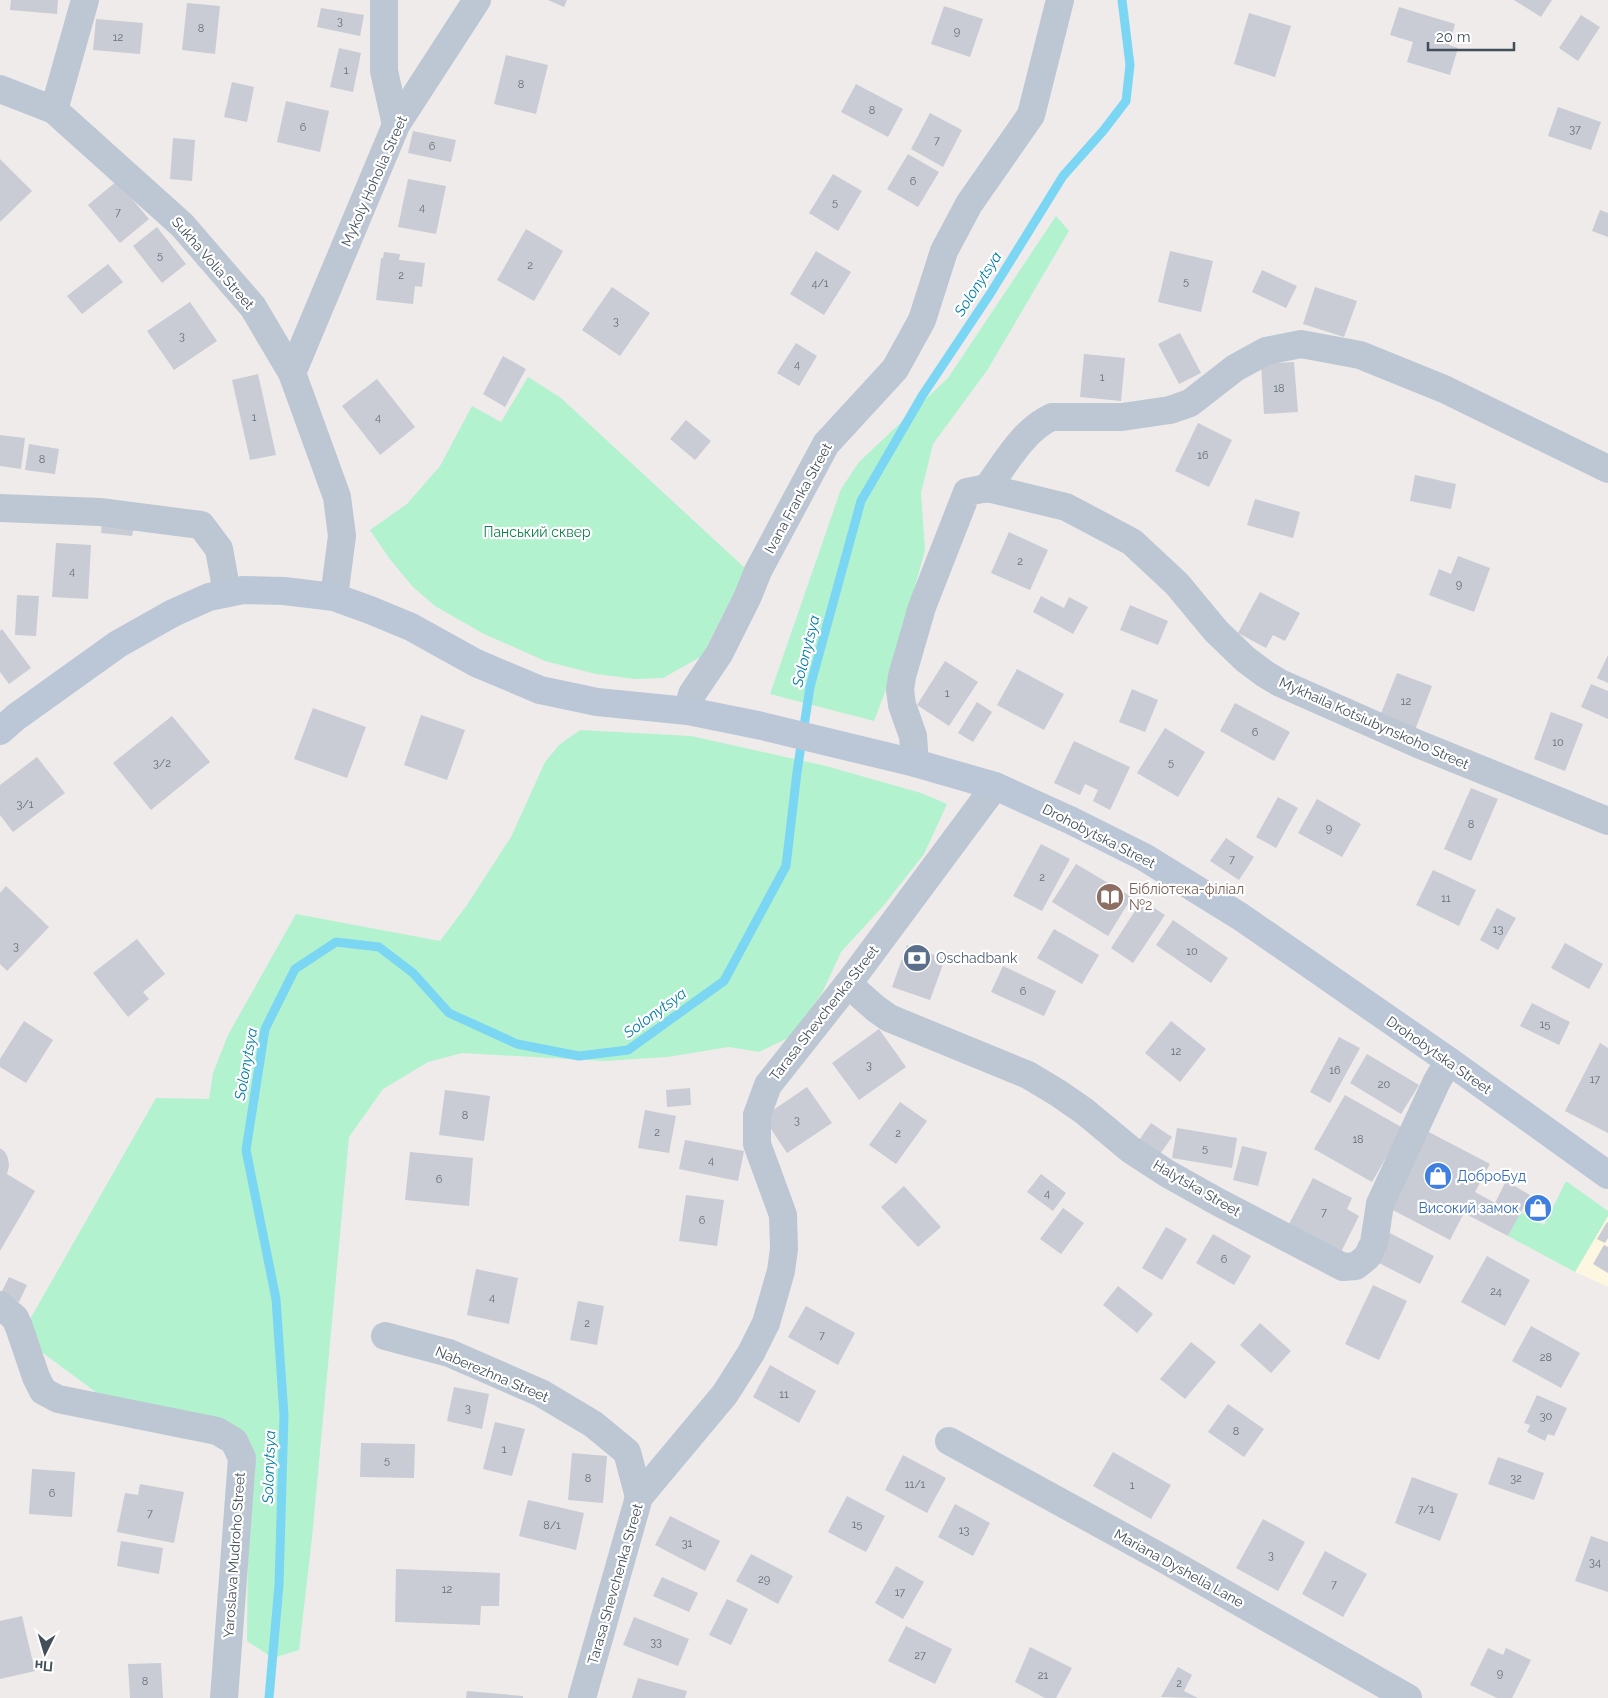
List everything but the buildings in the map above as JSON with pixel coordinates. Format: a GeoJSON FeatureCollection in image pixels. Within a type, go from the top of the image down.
{"type":"FeatureCollection","features":[{"type":"Feature","properties":{"kind":"street"},"geometry":{"type":"LineString","coordinates":[[54,110],[85,0]]}},
{"type":"Feature","properties":{"kind":"street"},"geometry":{"type":"LineString","coordinates":[[384,0],[384,71],[396,125]]}},
{"type":"Feature","properties":{"kind":"street","name":"Mykoly Hoholia Street"},"geometry":{"type":"LineString","coordinates":[[292,373],[396,125],[478,0]]}},
{"type":"Feature","properties":{"kind":"street","name":"Ivana Franka Street"},"geometry":{"type":"LineString","coordinates":[[688,711],[692,694],[719,654],[748,596],[758,571],[826,444],[895,369],[922,320],[944,251],[969,204],[1031,115],[1060,0]]}},
{"type":"Feature","properties":{"kind":"street","name":"Sukha Volia Street"},"geometry":{"type":"LineString","coordinates":[[0,89],[54,110],[182,225],[253,307],[292,373],[337,497],[342,536],[334,597]]}},
{"type":"Feature","properties":{"kind":"street"},"geometry":{"type":"LineString","coordinates":[[915,763],[913,736],[902,705],[900,690],[902,676],[922,607],[967,492],[987,488],[1028,433],[1047,419],[1052,417],[1122,417],[1170,410],[1190,403],[1235,368],[1266,351],[1301,344],[1360,355],[1444,389],[1608,469]]}},
{"type":"Feature","properties":{"kind":"street","name":"Mykhaila Kotsiubynskoho Street"},"geometry":{"type":"LineString","coordinates":[[987,488],[1066,508],[1132,542],[1177,584],[1216,631],[1245,659],[1280,683],[1418,744],[1608,821]]}},
{"type":"Feature","properties":{"kind":"street"},"geometry":{"type":"LineString","coordinates":[[0,508],[100,512],[201,525],[219,549],[227,593]]}},
{"type":"Feature","properties":{"kind":"street","name":"Drohobytska Street"},"geometry":{"type":"LineString","coordinates":[[0,731],[16,717],[118,644],[173,613],[210,596],[243,590],[284,591],[334,597],[411,627],[476,663],[540,690],[597,702],[688,711],[762,726],[915,763],[995,786],[1070,820],[1144,857],[1241,918],[1450,1061],[1608,1175]]}},
{"type":"Feature","properties":{"kind":"street","name":"Tarasa Shevchenka Street"},"geometry":{"type":"LineString","coordinates":[[582,1698],[639,1497],[725,1394],[751,1353],[766,1324],[781,1271],[784,1249],[782,1215],[757,1144],[757,1115],[768,1085],[848,984],[995,786]]}},
{"type":"Feature","properties":{"kind":"street","name":"Halytska Street"},"geometry":{"type":"LineString","coordinates":[[848,984],[889,1018],[1028,1075],[1084,1111],[1132,1150],[1168,1174],[1218,1202],[1343,1266],[1356,1266],[1367,1257],[1374,1243],[1380,1204],[1437,1080],[1450,1061]]}},
{"type":"Feature","properties":{"kind":"street","name":"Yaroslava Mudroho Street"},"geometry":{"type":"LineString","coordinates":[[0,1305],[15,1318],[20,1327],[36,1377],[43,1391],[58,1399],[217,1431],[234,1440],[242,1458],[224,1698]]}},
{"type":"Feature","properties":{"kind":"street","name":"Naberezhna Street"},"geometry":{"type":"LineString","coordinates":[[385,1336],[449,1353],[541,1392],[593,1424],[626,1452],[639,1497]]}},
{"type":"Feature","properties":{"kind":"street","name":"Mariana Dyshelia Lane"},"geometry":{"type":"LineString","coordinates":[[949,1441],[1164,1559],[1408,1698]]}},
{"type":"Feature","properties":{"kind":"shaded area"},"geometry":{"type":"Polygon","coordinates":[[[1608,1216],[1608,1287],[1575,1272],[1608,1216]]]}},
{"type":"Feature","properties":{"kind":"green space"},"geometry":{"type":"Polygon","coordinates":[[[1056,216],[1069,231],[988,369],[933,444],[921,493],[925,550],[888,684],[874,721],[770,694],[841,489],[859,462],[948,378],[1056,216]]]}},
{"type":"Feature","properties":{"kind":"green space","name":"Панський сквер"},"geometry":{"type":"Polygon","coordinates":[[[528,377],[561,398],[746,569],[702,656],[663,678],[635,679],[596,674],[545,661],[484,634],[435,606],[413,587],[389,558],[370,530],[407,504],[440,466],[472,406],[501,422],[528,377]]]}},
{"type":"Feature","properties":{"kind":"green space"},"geometry":{"type":"Polygon","coordinates":[[[580,730],[691,736],[826,766],[921,793],[947,804],[924,854],[884,905],[841,952],[822,993],[790,1037],[759,1052],[729,1047],[667,1057],[605,1061],[462,1053],[428,1062],[383,1089],[349,1137],[312,1538],[299,1650],[273,1658],[247,1641],[249,1445],[101,1396],[39,1350],[29,1321],[156,1098],[209,1099],[213,1073],[228,1035],[296,914],[440,941],[467,905],[511,837],[545,762],[559,745],[580,730]]]}},
{"type":"Feature","properties":{"kind":"green space"},"geometry":{"type":"Polygon","coordinates":[[[1566,1181],[1608,1211],[1608,1216],[1575,1272],[1508,1236],[1520,1212],[1544,1225],[1566,1181]]]}},
{"type":"Feature","properties":{"kind":"waterway","name":"Solonytsya"},"geometry":{"type":"LineString","coordinates":[[269,1698],[279,1585],[284,1415],[276,1299],[246,1150],[265,1029],[295,969],[336,942],[379,947],[413,973],[449,1013],[517,1044],[579,1056],[628,1050],[724,981],[786,866],[797,772],[810,687],[861,501],[922,396],[990,294],[1063,176],[1103,131],[1126,101],[1130,65],[1122,0]]}},
{"type":"Feature","properties":{"kind":"place","name":"Бібліотека-філіал №2"},"geometry":{"type":"Point","coordinates":[1110,897]}},
{"type":"Feature","properties":{"kind":"place","name":"Oschadbank"},"geometry":{"type":"Point","coordinates":[917,958]}},
{"type":"Feature","properties":{"kind":"place","name":"ДоброБуд"},"geometry":{"type":"Point","coordinates":[1438,1176]}},
{"type":"Feature","properties":{"kind":"place","name":"Високий замок"},"geometry":{"type":"Point","coordinates":[1538,1208]}}]}
